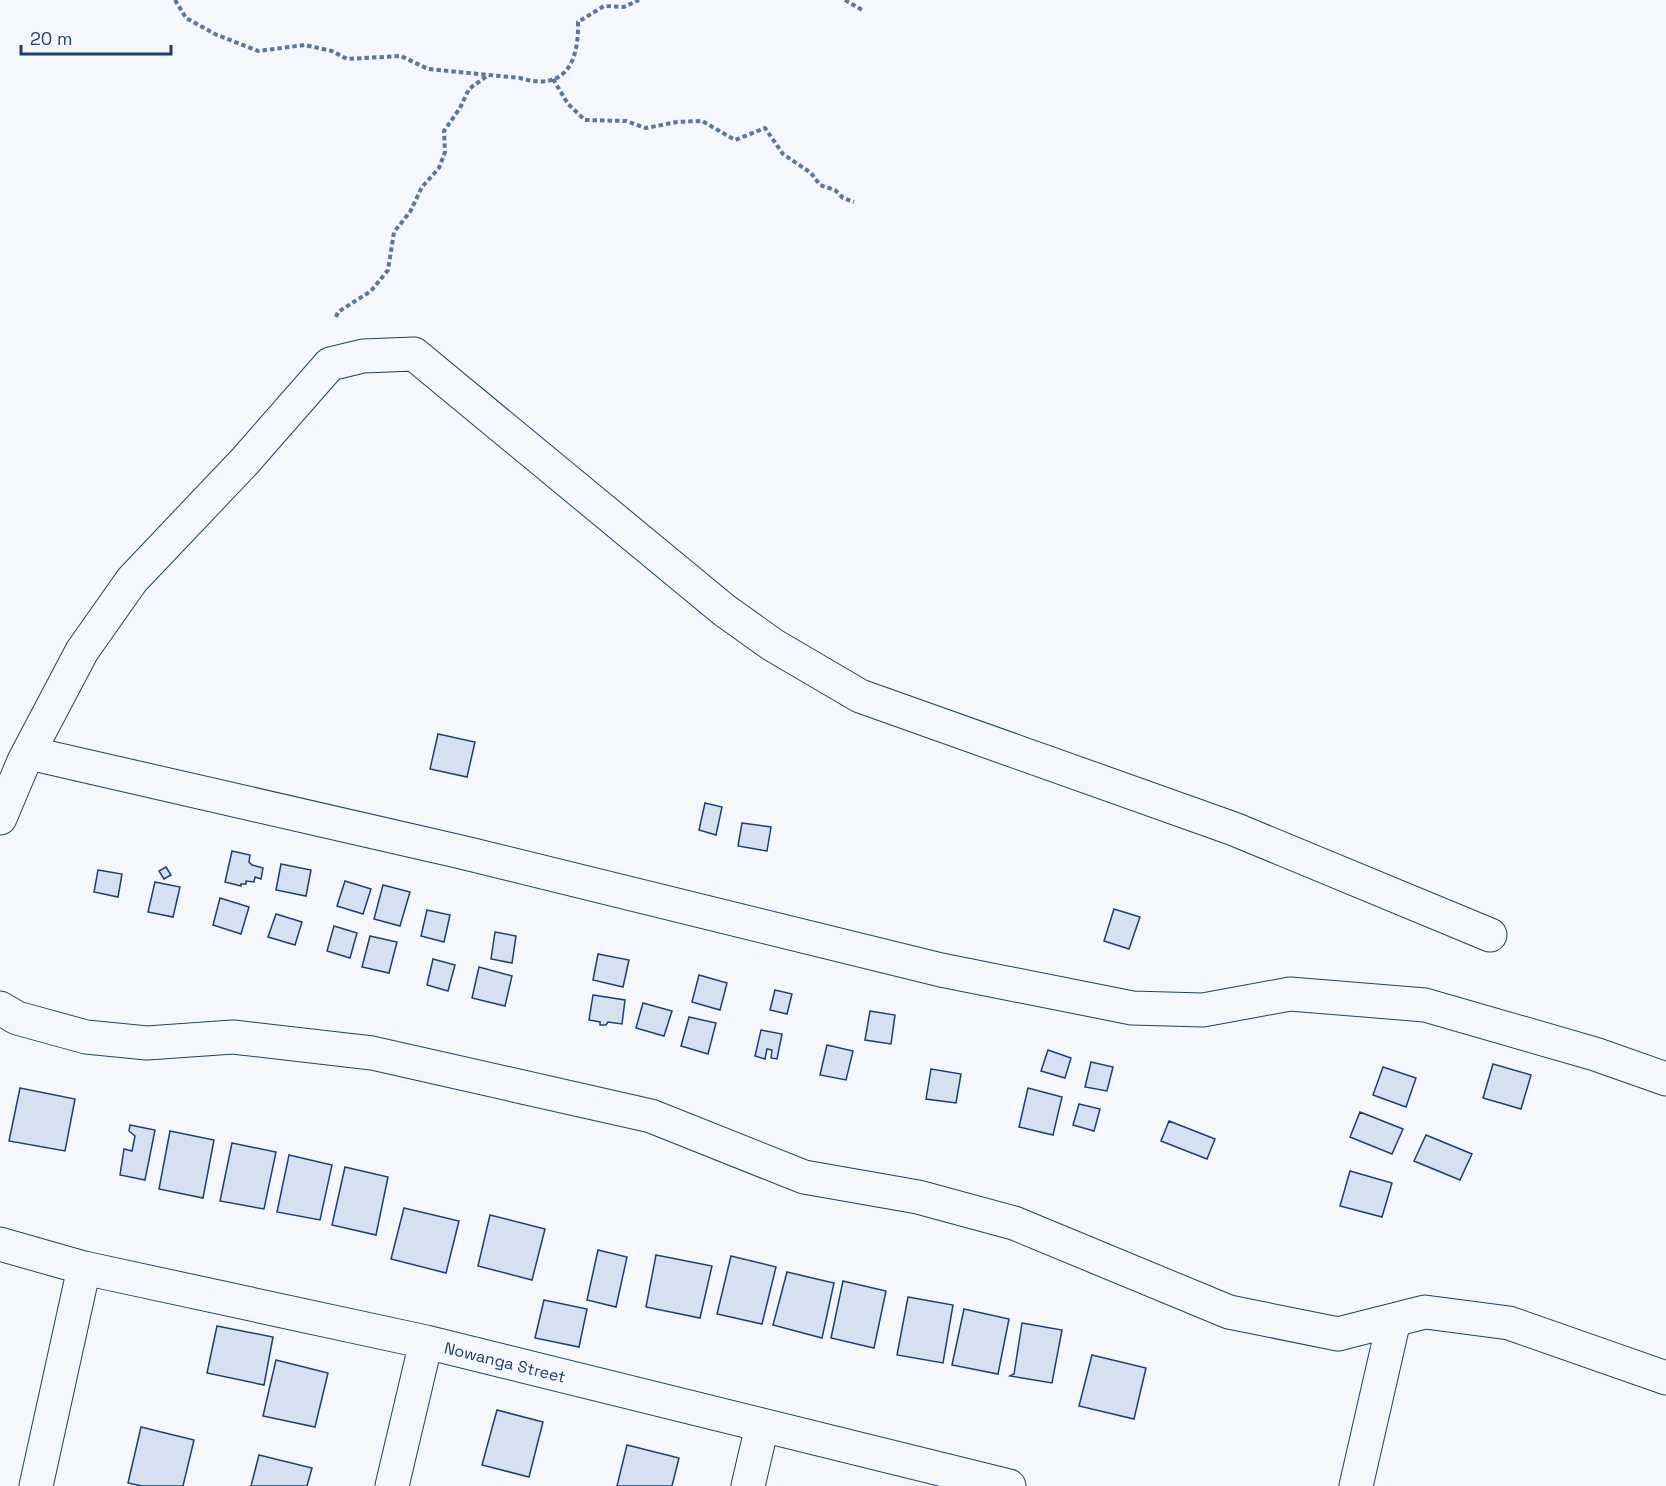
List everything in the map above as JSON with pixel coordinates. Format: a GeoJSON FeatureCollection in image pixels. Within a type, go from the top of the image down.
{"type":"FeatureCollection","features":[{"type":"Feature","properties":{"kind":"street"},"geometry":{"type":"LineString","coordinates":[[0,818],[29,753],[82,651],[132,580],[245,460],[330,364],[363,356],[414,354],[724,610],[773,645],[860,696],[1234,829],[1490,935]]}},
{"type":"Feature","properties":{"kind":"street"},"geometry":{"type":"LineString","coordinates":[[29,753],[461,852],[941,970],[1132,1008],[1203,1010],[1290,994],[1425,1005],[1595,1054],[1666,1078]]}},
{"type":"Feature","properties":{"kind":"street"},"geometry":{"type":"LineString","coordinates":[[0,1008],[16,1018],[86,1037],[147,1043],[233,1037],[384,1056],[651,1116],[804,1177],[918,1197],[1014,1223],[1228,1312],[1338,1334],[1425,1312],[1509,1323],[1666,1378]]}},
{"type":"Feature","properties":{"kind":"street","name":"Nowanga Street"},"geometry":{"type":"LineString","coordinates":[[0,1244],[84,1268],[426,1342],[1009,1486]]}},
{"type":"Feature","properties":{"kind":"street"},"geometry":{"type":"LineString","coordinates":[[36,1486],[84,1268]]}},
{"type":"Feature","properties":{"kind":"street"},"geometry":{"type":"LineString","coordinates":[[1356,1486],[1394,1320]]}},
{"type":"Feature","properties":{"kind":"street"},"geometry":{"type":"LineString","coordinates":[[392,1486],[426,1342]]}},
{"type":"Feature","properties":{"kind":"street"},"geometry":{"type":"LineString","coordinates":[[748,1486],[762,1426]]}},
{"type":"Feature","properties":{"kind":"path"},"geometry":{"type":"LineString","coordinates":[[175,0],[186,18],[215,34],[258,51],[306,45],[332,51],[347,59],[401,56],[428,69],[520,78],[534,82],[553,79],[572,65],[578,40],[578,22],[604,6],[624,7],[639,0]]}},
{"type":"Feature","properties":{"kind":"path"},"geometry":{"type":"LineString","coordinates":[[845,0],[864,11]]}},
{"type":"Feature","properties":{"kind":"path"},"geometry":{"type":"LineString","coordinates":[[334,319],[338,312],[371,291],[388,270],[394,232],[410,212],[422,187],[439,168],[445,152],[444,131],[460,108],[469,89],[488,76]]}},
{"type":"Feature","properties":{"kind":"path"},"geometry":{"type":"LineString","coordinates":[[553,79],[568,104],[585,120],[626,121],[646,128],[677,122],[702,121],[735,140],[765,128],[783,154],[811,173],[820,185],[854,202]]}},
{"type":"Feature","properties":{"kind":"building"},"geometry":{"type":"Polygon","coordinates":[[[438,734],[475,742],[467,777],[430,769],[438,734]]]}},
{"type":"Feature","properties":{"kind":"building"},"geometry":{"type":"Polygon","coordinates":[[[705,803],[722,807],[716,835],[699,830],[705,803]]]}},
{"type":"Feature","properties":{"kind":"building"},"geometry":{"type":"Polygon","coordinates":[[[742,823],[771,827],[767,851],[738,846],[742,823]]]}},
{"type":"Feature","properties":{"kind":"building"},"geometry":{"type":"Polygon","coordinates":[[[232,851],[250,855],[249,862],[252,865],[263,868],[261,879],[255,877],[254,882],[246,881],[246,884],[241,884],[241,886],[225,882],[232,851]]]}},
{"type":"Feature","properties":{"kind":"building"},"geometry":{"type":"Polygon","coordinates":[[[281,864],[311,870],[306,896],[276,890],[281,864]]]}},
{"type":"Feature","properties":{"kind":"building"},"geometry":{"type":"Polygon","coordinates":[[[166,867],[171,875],[164,879],[159,871],[166,867]]]}},
{"type":"Feature","properties":{"kind":"building"},"geometry":{"type":"Polygon","coordinates":[[[98,870],[122,874],[118,897],[94,892],[98,870]]]}},
{"type":"Feature","properties":{"kind":"building"},"geometry":{"type":"Polygon","coordinates":[[[345,881],[371,889],[363,914],[337,906],[345,881]]]}},
{"type":"Feature","properties":{"kind":"building"},"geometry":{"type":"Polygon","coordinates":[[[155,882],[180,887],[173,917],[148,912],[155,882]]]}},
{"type":"Feature","properties":{"kind":"building"},"geometry":{"type":"Polygon","coordinates":[[[383,885],[410,892],[400,926],[374,919],[383,885]]]}},
{"type":"Feature","properties":{"kind":"building"},"geometry":{"type":"Polygon","coordinates":[[[220,898],[249,907],[241,934],[213,925],[220,898]]]}},
{"type":"Feature","properties":{"kind":"building"},"geometry":{"type":"Polygon","coordinates":[[[1114,909],[1140,917],[1129,949],[1104,941],[1114,909]]]}},
{"type":"Feature","properties":{"kind":"building"},"geometry":{"type":"Polygon","coordinates":[[[427,910],[450,915],[444,942],[421,936],[427,910]]]}},
{"type":"Feature","properties":{"kind":"building"},"geometry":{"type":"Polygon","coordinates":[[[276,914],[302,922],[295,945],[268,937],[276,914]]]}},
{"type":"Feature","properties":{"kind":"building"},"geometry":{"type":"Polygon","coordinates":[[[334,926],[357,933],[350,958],[327,951],[334,926]]]}},
{"type":"Feature","properties":{"kind":"building"},"geometry":{"type":"Polygon","coordinates":[[[495,932],[516,936],[512,963],[491,959],[495,932]]]}},
{"type":"Feature","properties":{"kind":"building"},"geometry":{"type":"Polygon","coordinates":[[[370,936],[397,942],[389,973],[362,967],[370,936]]]}},
{"type":"Feature","properties":{"kind":"building"},"geometry":{"type":"Polygon","coordinates":[[[598,954],[629,960],[623,987],[593,980],[598,954]]]}},
{"type":"Feature","properties":{"kind":"building"},"geometry":{"type":"Polygon","coordinates":[[[433,959],[455,965],[448,991],[427,985],[433,959]]]}},
{"type":"Feature","properties":{"kind":"building"},"geometry":{"type":"Polygon","coordinates":[[[479,967],[512,976],[505,1006],[472,998],[479,967]]]}},
{"type":"Feature","properties":{"kind":"building"},"geometry":{"type":"Polygon","coordinates":[[[699,975],[727,983],[720,1010],[692,1002],[699,975]]]}},
{"type":"Feature","properties":{"kind":"building"},"geometry":{"type":"Polygon","coordinates":[[[775,990],[792,994],[787,1014],[770,1010],[775,990]]]}},
{"type":"Feature","properties":{"kind":"building"},"geometry":{"type":"Polygon","coordinates":[[[593,995],[625,1000],[622,1024],[608,1022],[606,1025],[600,1025],[600,1022],[589,1020],[593,995]]]}},
{"type":"Feature","properties":{"kind":"building"},"geometry":{"type":"Polygon","coordinates":[[[643,1003],[672,1011],[664,1036],[636,1028],[643,1003]]]}},
{"type":"Feature","properties":{"kind":"building"},"geometry":{"type":"Polygon","coordinates":[[[870,1011],[895,1015],[891,1044],[865,1040],[870,1011]]]}},
{"type":"Feature","properties":{"kind":"building"},"geometry":{"type":"Polygon","coordinates":[[[689,1017],[716,1023],[708,1054],[681,1046],[689,1017]]]}},
{"type":"Feature","properties":{"kind":"building"},"geometry":{"type":"Polygon","coordinates":[[[761,1030],[782,1034],[777,1059],[771,1058],[772,1050],[767,1049],[765,1059],[755,1056],[761,1030]]]}},
{"type":"Feature","properties":{"kind":"building"},"geometry":{"type":"Polygon","coordinates":[[[827,1045],[853,1051],[846,1080],[820,1075],[827,1045]]]}},
{"type":"Feature","properties":{"kind":"building"},"geometry":{"type":"Polygon","coordinates":[[[1048,1050],[1071,1058],[1065,1078],[1041,1071],[1048,1050]]]}},
{"type":"Feature","properties":{"kind":"building"},"geometry":{"type":"Polygon","coordinates":[[[1091,1062],[1113,1067],[1107,1091],[1085,1087],[1091,1062]]]}},
{"type":"Feature","properties":{"kind":"building"},"geometry":{"type":"Polygon","coordinates":[[[1493,1064],[1531,1075],[1521,1109],[1483,1098],[1493,1064]]]}},
{"type":"Feature","properties":{"kind":"building"},"geometry":{"type":"Polygon","coordinates":[[[1383,1067],[1416,1078],[1406,1107],[1373,1095],[1383,1067]]]}},
{"type":"Feature","properties":{"kind":"building"},"geometry":{"type":"Polygon","coordinates":[[[931,1069],[961,1074],[956,1103],[926,1099],[931,1069]]]}},
{"type":"Feature","properties":{"kind":"building"},"geometry":{"type":"Polygon","coordinates":[[[20,1088],[75,1099],[65,1151],[9,1141],[20,1088]]]}},
{"type":"Feature","properties":{"kind":"building"},"geometry":{"type":"Polygon","coordinates":[[[1028,1088],[1062,1097],[1053,1135],[1019,1127],[1028,1088]]]}},
{"type":"Feature","properties":{"kind":"building"},"geometry":{"type":"Polygon","coordinates":[[[1079,1104],[1100,1109],[1094,1131],[1073,1125],[1079,1104]]]}},
{"type":"Feature","properties":{"kind":"building"},"geometry":{"type":"Polygon","coordinates":[[[1360,1112],[1403,1129],[1392,1154],[1350,1137],[1360,1112]]]}},
{"type":"Feature","properties":{"kind":"building"},"geometry":{"type":"Polygon","coordinates":[[[1169,1121],[1215,1139],[1207,1159],[1161,1141],[1169,1121]]]}},
{"type":"Feature","properties":{"kind":"building"},"geometry":{"type":"Polygon","coordinates":[[[130,1125],[155,1130],[145,1180],[120,1175],[124,1149],[132,1151],[135,1136],[129,1131],[130,1125]]]}},
{"type":"Feature","properties":{"kind":"building"},"geometry":{"type":"Polygon","coordinates":[[[170,1131],[214,1140],[203,1198],[159,1189],[170,1131]]]}},
{"type":"Feature","properties":{"kind":"building"},"geometry":{"type":"Polygon","coordinates":[[[1426,1135],[1472,1154],[1460,1180],[1414,1161],[1426,1135]]]}},
{"type":"Feature","properties":{"kind":"building"},"geometry":{"type":"Polygon","coordinates":[[[232,1143],[276,1152],[264,1209],[220,1201],[232,1143]]]}},
{"type":"Feature","properties":{"kind":"building"},"geometry":{"type":"Polygon","coordinates":[[[289,1155],[332,1165],[320,1220],[277,1212],[289,1155]]]}},
{"type":"Feature","properties":{"kind":"building"},"geometry":{"type":"Polygon","coordinates":[[[345,1167],[388,1177],[376,1235],[332,1225],[345,1167]]]}},
{"type":"Feature","properties":{"kind":"building"},"geometry":{"type":"Polygon","coordinates":[[[1350,1171],[1392,1183],[1382,1217],[1340,1206],[1350,1171]]]}},
{"type":"Feature","properties":{"kind":"building"},"geometry":{"type":"Polygon","coordinates":[[[404,1208],[459,1221],[446,1273],[391,1259],[404,1208]]]}},
{"type":"Feature","properties":{"kind":"building"},"geometry":{"type":"Polygon","coordinates":[[[490,1215],[545,1229],[532,1280],[478,1266],[490,1215]]]}},
{"type":"Feature","properties":{"kind":"building"},"geometry":{"type":"Polygon","coordinates":[[[598,1250],[627,1257],[616,1307],[587,1300],[598,1250]]]}},
{"type":"Feature","properties":{"kind":"building"},"geometry":{"type":"Polygon","coordinates":[[[656,1255],[712,1266],[700,1318],[646,1307],[656,1255]]]}},
{"type":"Feature","properties":{"kind":"building"},"geometry":{"type":"Polygon","coordinates":[[[731,1256],[776,1267],[762,1324],[717,1314],[731,1256]]]}},
{"type":"Feature","properties":{"kind":"building"},"geometry":{"type":"Polygon","coordinates":[[[787,1272],[834,1283],[822,1338],[773,1325],[787,1272]]]}},
{"type":"Feature","properties":{"kind":"building"},"geometry":{"type":"Polygon","coordinates":[[[843,1281],[886,1291],[874,1348],[831,1338],[843,1281]]]}},
{"type":"Feature","properties":{"kind":"building"},"geometry":{"type":"Polygon","coordinates":[[[908,1297],[953,1305],[943,1363],[897,1355],[908,1297]]]}},
{"type":"Feature","properties":{"kind":"building"},"geometry":{"type":"Polygon","coordinates":[[[544,1300],[587,1309],[579,1347],[535,1338],[544,1300]]]}},
{"type":"Feature","properties":{"kind":"building"},"geometry":{"type":"Polygon","coordinates":[[[964,1309],[1009,1319],[998,1374],[952,1365],[964,1309]]]}},
{"type":"Feature","properties":{"kind":"building"},"geometry":{"type":"Polygon","coordinates":[[[1022,1323],[1062,1330],[1052,1383],[1010,1376],[1014,1374],[1022,1323]]]}},
{"type":"Feature","properties":{"kind":"building"},"geometry":{"type":"Polygon","coordinates":[[[217,1326],[273,1337],[264,1385],[207,1373],[217,1326]]]}},
{"type":"Feature","properties":{"kind":"building"},"geometry":{"type":"Polygon","coordinates":[[[1092,1355],[1146,1368],[1134,1419],[1079,1406],[1092,1355]]]}},
{"type":"Feature","properties":{"kind":"building"},"geometry":{"type":"Polygon","coordinates":[[[276,1360],[328,1373],[315,1427],[263,1416],[276,1360]]]}},
{"type":"Feature","properties":{"kind":"building"},"geometry":{"type":"Polygon","coordinates":[[[497,1410],[543,1422],[529,1477],[482,1465],[497,1410]]]}},
{"type":"Feature","properties":{"kind":"building"},"geometry":{"type":"Polygon","coordinates":[[[141,1427],[194,1440],[183,1486],[142,1486],[128,1483],[141,1427]]]}},
{"type":"Feature","properties":{"kind":"building"},"geometry":{"type":"Polygon","coordinates":[[[627,1445],[679,1458],[672,1486],[617,1486],[627,1445]]]}},
{"type":"Feature","properties":{"kind":"building"},"geometry":{"type":"Polygon","coordinates":[[[259,1455],[312,1468],[307,1486],[251,1486],[259,1455]]]}}]}
